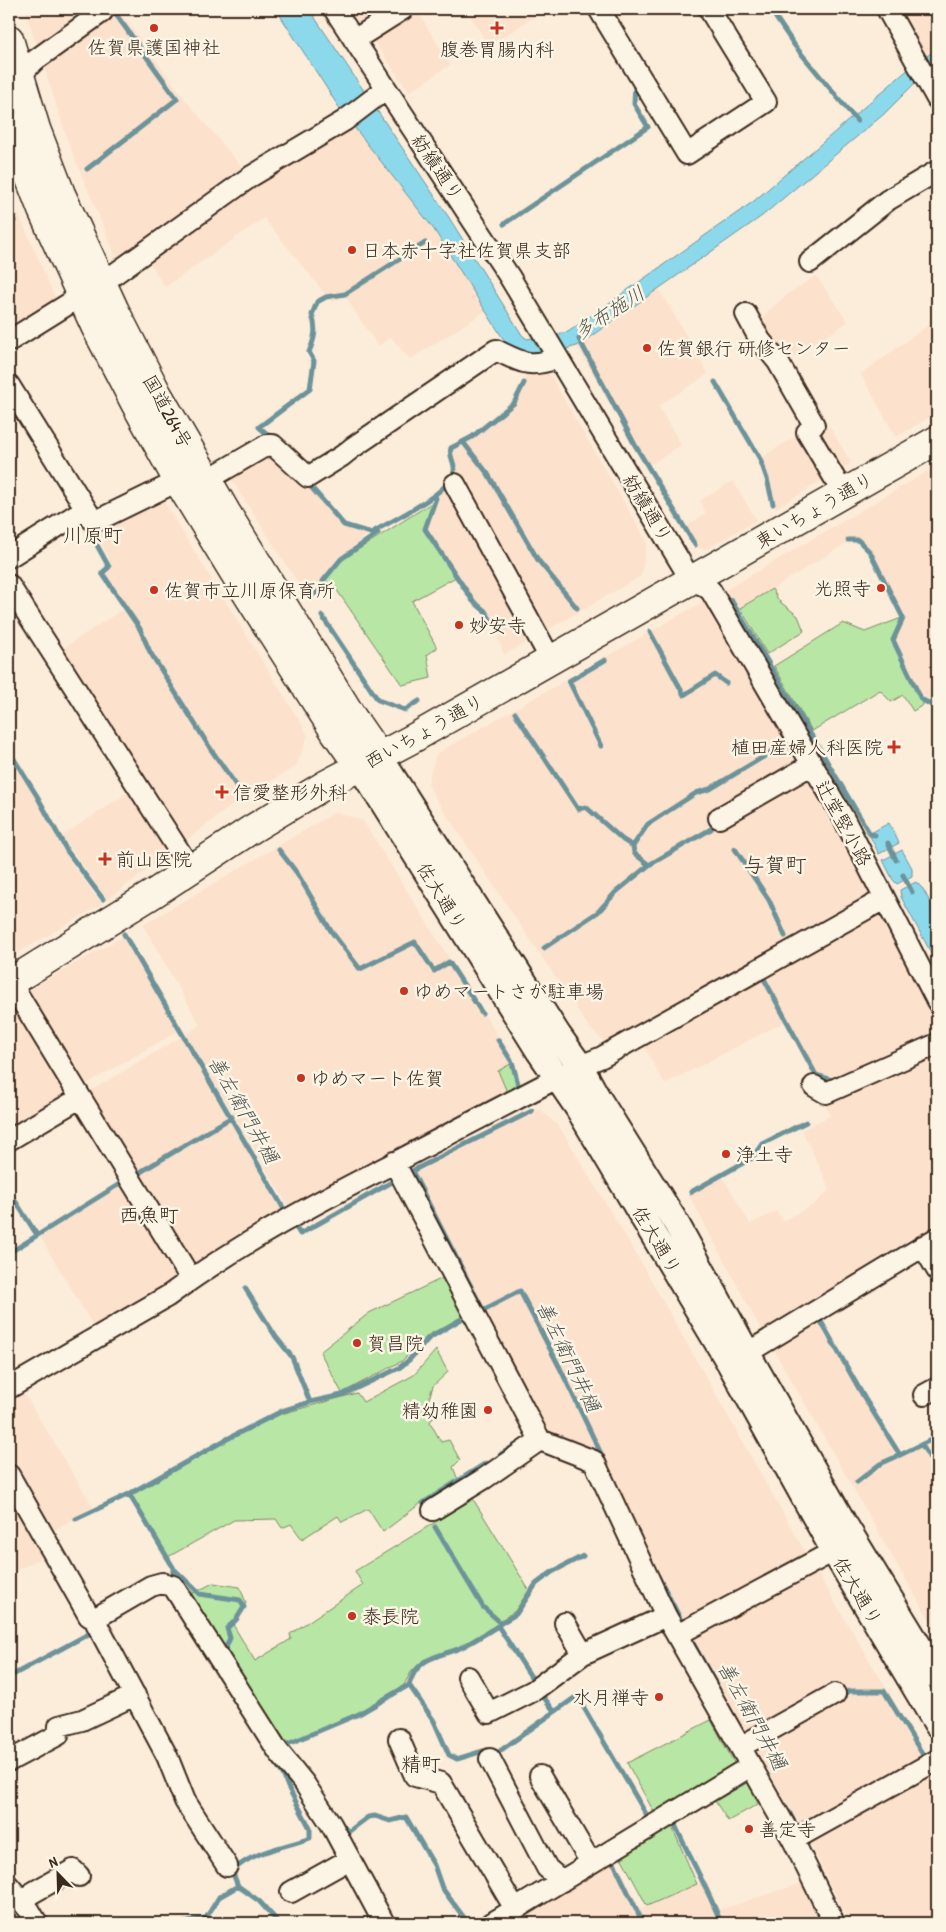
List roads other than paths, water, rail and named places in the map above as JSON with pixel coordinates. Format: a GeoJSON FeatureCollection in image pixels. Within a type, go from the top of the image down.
{"type":"FeatureCollection","features":[{"type":"Feature","properties":{"kind":"highway","name":"国道264号"},"geometry":{"type":"LineString","coordinates":[[9,40],[14,82],[36,129],[49,195]]}},
{"type":"Feature","properties":{"kind":"highway","name":"国道264号"},"geometry":{"type":"LineString","coordinates":[[9,125],[49,195],[92,289],[157,393],[207,480],[354,720],[369,761]]}},
{"type":"Feature","properties":{"kind":"highway","name":"国道264号"},"geometry":{"type":"LineString","coordinates":[[92,289],[95,326],[178,481],[335,732],[369,761]]}},
{"type":"Feature","properties":{"kind":"highway","name":"東いちょう通り"},"geometry":{"type":"LineString","coordinates":[[691,580],[937,440]]}},
{"type":"Feature","properties":{"kind":"highway","name":"西いちょう通り"},"geometry":{"type":"LineString","coordinates":[[9,984],[156,892],[190,868],[325,785],[412,739],[691,580]]}},
{"type":"Feature","properties":{"kind":"main road","name":"佐大通り"},"geometry":{"type":"LineString","coordinates":[[369,761],[580,1066],[597,1097],[676,1223],[843,1522],[937,1676]]}},
{"type":"Feature","properties":{"kind":"main road","name":"佐大通り"},"geometry":{"type":"LineString","coordinates":[[369,761],[381,798],[539,1051],[578,1108],[729,1362],[834,1551],[937,1724]]}},
{"type":"Feature","properties":{"kind":"street"},"geometry":{"type":"LineString","coordinates":[[14,82],[34,61],[102,12],[100,9]]}},
{"type":"Feature","properties":{"kind":"street","name":"紡績通り"},"geometry":{"type":"LineString","coordinates":[[334,9],[354,40],[379,94],[503,265],[691,580]]}},
{"type":"Feature","properties":{"kind":"street"},"geometry":{"type":"LineString","coordinates":[[354,40],[403,9]]}},
{"type":"Feature","properties":{"kind":"street"},"geometry":{"type":"LineString","coordinates":[[600,9],[687,154],[766,102],[709,9]]}},
{"type":"Feature","properties":{"kind":"street"},"geometry":{"type":"LineString","coordinates":[[887,9],[937,99]]}},
{"type":"Feature","properties":{"kind":"street"},"geometry":{"type":"LineString","coordinates":[[9,341],[92,289],[250,177],[344,122],[379,94]]}},
{"type":"Feature","properties":{"kind":"street"},"geometry":{"type":"LineString","coordinates":[[810,262],[888,200],[937,171]]}},
{"type":"Feature","properties":{"kind":"street"},"geometry":{"type":"LineString","coordinates":[[746,314],[760,340],[778,362],[814,424],[807,432],[844,494]]}},
{"type":"Feature","properties":{"kind":"street"},"geometry":{"type":"LineString","coordinates":[[207,480],[267,445],[273,445],[308,477],[342,456],[496,350],[528,364],[558,358]]}},
{"type":"Feature","properties":{"kind":"street"},"geometry":{"type":"LineString","coordinates":[[9,385],[80,511],[94,522],[178,481]]}},
{"type":"Feature","properties":{"kind":"street"},"geometry":{"type":"LineString","coordinates":[[455,484],[551,660]]}},
{"type":"Feature","properties":{"kind":"street"},"geometry":{"type":"LineString","coordinates":[[9,557],[80,511]]}},
{"type":"Feature","properties":{"kind":"street","name":"辻堂竪小路"},"geometry":{"type":"LineString","coordinates":[[691,580],[711,591],[844,819],[937,1001]]}},
{"type":"Feature","properties":{"kind":"street"},"geometry":{"type":"LineString","coordinates":[[9,585],[190,868]]}},
{"type":"Feature","properties":{"kind":"street"},"geometry":{"type":"LineString","coordinates":[[719,818],[811,765]]}},
{"type":"Feature","properties":{"kind":"street"},"geometry":{"type":"LineString","coordinates":[[9,1388],[168,1296],[289,1219],[356,1181],[400,1171],[558,1078],[602,1057],[884,899]]}},
{"type":"Feature","properties":{"kind":"street"},"geometry":{"type":"LineString","coordinates":[[9,984],[17,993],[191,1280]]}},
{"type":"Feature","properties":{"kind":"street"},"geometry":{"type":"LineString","coordinates":[[814,1086],[826,1093],[937,1044]]}},
{"type":"Feature","properties":{"kind":"street"},"geometry":{"type":"LineString","coordinates":[[9,1140],[80,1098]]}},
{"type":"Feature","properties":{"kind":"street"},"geometry":{"type":"LineString","coordinates":[[400,1171],[540,1440],[594,1461],[666,1616],[683,1632],[746,1744],[752,1766],[799,1837],[834,1923]]}},
{"type":"Feature","properties":{"kind":"street"},"geometry":{"type":"LineString","coordinates":[[747,1353],[930,1242],[937,1270]]}},
{"type":"Feature","properties":{"kind":"street"},"geometry":{"type":"LineString","coordinates":[[433,1510],[485,1478],[540,1440]]}},
{"type":"Feature","properties":{"kind":"street"},"geometry":{"type":"LineString","coordinates":[[9,1475],[89,1616],[97,1625],[135,1695],[167,1756],[185,1801],[227,1866]]}},
{"type":"Feature","properties":{"kind":"street"},"geometry":{"type":"LineString","coordinates":[[683,1632],[834,1551]]}},
{"type":"Feature","properties":{"kind":"street"},"geometry":{"type":"LineString","coordinates":[[97,1625],[151,1586],[162,1583],[173,1586],[278,1751],[304,1783],[331,1824],[384,1923]]}},
{"type":"Feature","properties":{"kind":"street"},"geometry":{"type":"LineString","coordinates":[[468,1677],[489,1713],[537,1688],[583,1654],[666,1616]]}},
{"type":"Feature","properties":{"kind":"street"},"geometry":{"type":"LineString","coordinates":[[565,1623],[583,1654]]}},
{"type":"Feature","properties":{"kind":"street"},"geometry":{"type":"LineString","coordinates":[[746,1744],[835,1694]]}},
{"type":"Feature","properties":{"kind":"street"},"geometry":{"type":"LineString","coordinates":[[9,1761],[58,1736],[59,1726],[82,1720],[135,1695]]}},
{"type":"Feature","properties":{"kind":"street"},"geometry":{"type":"LineString","coordinates":[[399,1739],[415,1776],[441,1783],[515,1909]]}},
{"type":"Feature","properties":{"kind":"street"},"geometry":{"type":"LineString","coordinates":[[490,1759],[547,1868],[562,1881]]}},
{"type":"Feature","properties":{"kind":"street"},"geometry":{"type":"LineString","coordinates":[[799,1837],[937,1760]]}},
{"type":"Feature","properties":{"kind":"street"},"geometry":{"type":"LineString","coordinates":[[492,1923],[752,1766]]}},
{"type":"Feature","properties":{"kind":"street"},"geometry":{"type":"LineString","coordinates":[[540,1776],[591,1864]]}},
{"type":"Feature","properties":{"kind":"street"},"geometry":{"type":"LineString","coordinates":[[291,1892],[350,1859]]}},
{"type":"Feature","properties":{"kind":"street"},"geometry":{"type":"LineString","coordinates":[[32,1893],[73,1870],[79,1876]]}},
{"type":"Feature","properties":{"kind":"street"},"geometry":{"type":"LineString","coordinates":[[9,1886],[30,1911],[37,1923]]}},
{"type":"Feature","properties":{"kind":"water","name":"多布施川"},"geometry":{"type":"Polygon","coordinates":[[[276,9],[309,9],[448,216],[522,335],[527,339],[568,332],[754,201],[911,67],[937,49],[937,68],[917,81],[884,114],[762,216],[577,346],[532,358],[511,351],[433,228],[340,109],[276,9]]]}},
{"type":"Feature","properties":{"kind":"water"},"geometry":{"type":"Polygon","coordinates":[[[889,823],[899,843],[879,854],[869,834],[889,823]]]}},
{"type":"Feature","properties":{"kind":"water"},"geometry":{"type":"Polygon","coordinates":[[[902,850],[912,868],[912,876],[897,884],[883,860],[902,850]]]}},
{"type":"Feature","properties":{"kind":"water"},"geometry":{"type":"Polygon","coordinates":[[[916,882],[923,889],[937,915],[937,964],[901,897],[900,890],[916,882]]]}},
{"type":"Feature","properties":{"kind":"waterway","name":"善左衛門井樋"},"geometry":{"type":"LineString","coordinates":[[87,169],[177,99],[112,9]]}},
{"type":"Feature","properties":{"kind":"waterway"},"geometry":{"type":"LineString","coordinates":[[770,9],[795,46],[857,121]]}},
{"type":"Feature","properties":{"kind":"waterway"},"geometry":{"type":"LineString","coordinates":[[504,224],[648,127],[634,104],[635,83]]}},
{"type":"Feature","properties":{"kind":"waterway","name":"善左衛門井樋"},"geometry":{"type":"LineString","coordinates":[[9,225],[14,221]]}},
{"type":"Feature","properties":{"kind":"waterway"},"geometry":{"type":"LineString","coordinates":[[272,438],[259,427],[310,389],[314,361],[309,352],[315,333],[312,315],[317,302],[326,297],[345,294],[425,243]]}},
{"type":"Feature","properties":{"kind":"waterway","name":"多布施川"},"geometry":{"type":"LineString","coordinates":[[579,339],[635,445],[695,545]]}},
{"type":"Feature","properties":{"kind":"waterway"},"geometry":{"type":"LineString","coordinates":[[715,382],[760,459],[773,504]]}},
{"type":"Feature","properties":{"kind":"waterway"},"geometry":{"type":"LineString","coordinates":[[310,596],[326,588],[323,581],[341,559],[378,533],[371,533],[419,506],[443,488],[454,471],[450,454],[451,448],[472,437],[514,403],[524,383]]}},
{"type":"Feature","properties":{"kind":"waterway"},"geometry":{"type":"LineString","coordinates":[[463,442],[488,474],[538,560],[577,608]]}},
{"type":"Feature","properties":{"kind":"waterway"},"geometry":{"type":"LineString","coordinates":[[311,487],[344,525],[371,533]]}},
{"type":"Feature","properties":{"kind":"waterway"},"geometry":{"type":"LineString","coordinates":[[435,496],[436,498],[425,529],[473,601],[485,611],[490,619]]}},
{"type":"Feature","properties":{"kind":"waterway"},"geometry":{"type":"LineString","coordinates":[[87,527],[109,567],[102,573],[140,629],[150,652],[210,748],[240,791]]}},
{"type":"Feature","properties":{"kind":"waterway"},"geometry":{"type":"LineString","coordinates":[[848,540],[858,540],[870,552],[903,618],[893,640],[921,699],[933,706],[937,716]]}},
{"type":"Feature","properties":{"kind":"waterway"},"geometry":{"type":"LineString","coordinates":[[731,600],[870,834],[875,835]]}},
{"type":"Feature","properties":{"kind":"waterway"},"geometry":{"type":"LineString","coordinates":[[322,616],[378,700],[405,710],[419,701]]}},
{"type":"Feature","properties":{"kind":"waterway"},"geometry":{"type":"LineString","coordinates":[[650,632],[684,695],[715,675],[726,683]]}},
{"type":"Feature","properties":{"kind":"waterway"},"geometry":{"type":"LineString","coordinates":[[601,746],[569,681],[605,660]]}},
{"type":"Feature","properties":{"kind":"waterway"},"geometry":{"type":"LineString","coordinates":[[515,713],[578,809],[586,807],[623,840],[633,846]]}},
{"type":"Feature","properties":{"kind":"waterway"},"geometry":{"type":"LineString","coordinates":[[649,865],[634,853],[633,846],[648,824],[696,793],[710,789],[783,745]]}},
{"type":"Feature","properties":{"kind":"waterway","name":"善左衛門井樋"},"geometry":{"type":"LineString","coordinates":[[9,751],[37,796],[67,851],[103,899]]}},
{"type":"Feature","properties":{"kind":"waterway"},"geometry":{"type":"LineString","coordinates":[[544,948],[598,912],[616,892],[649,865],[711,829]]}},
{"type":"Feature","properties":{"kind":"waterway"},"geometry":{"type":"LineString","coordinates":[[888,843],[896,860]]}},
{"type":"Feature","properties":{"kind":"waterway"},"geometry":{"type":"LineString","coordinates":[[735,849],[769,900],[785,936]]}},
{"type":"Feature","properties":{"kind":"waterway"},"geometry":{"type":"LineString","coordinates":[[279,850],[297,873],[331,931],[360,969],[415,942],[434,971],[449,962],[482,1013]]}},
{"type":"Feature","properties":{"kind":"waterway"},"geometry":{"type":"LineString","coordinates":[[903,875],[912,892]]}},
{"type":"Feature","properties":{"kind":"waterway","name":"善左衛門井樋"},"geometry":{"type":"LineString","coordinates":[[124,934],[288,1216]]}},
{"type":"Feature","properties":{"kind":"waterway"},"geometry":{"type":"LineString","coordinates":[[763,977],[816,1075],[832,1080],[835,1079]]}},
{"type":"Feature","properties":{"kind":"waterway"},"geometry":{"type":"LineString","coordinates":[[498,1040],[512,1062],[518,1084]]}},
{"type":"Feature","properties":{"kind":"waterway"},"geometry":{"type":"LineString","coordinates":[[412,1171],[532,1111]]}},
{"type":"Feature","properties":{"kind":"waterway"},"geometry":{"type":"LineString","coordinates":[[137,1174],[232,1117]]}},
{"type":"Feature","properties":{"kind":"waterway"},"geometry":{"type":"LineString","coordinates":[[691,1192],[752,1158],[762,1144],[806,1122]]}},
{"type":"Feature","properties":{"kind":"waterway","name":"善左衛門井樋"},"geometry":{"type":"LineString","coordinates":[[407,1174],[412,1171],[483,1310],[520,1291],[560,1368],[605,1462]]}},
{"type":"Feature","properties":{"kind":"waterway","name":"善左衛門井樋"},"geometry":{"type":"LineString","coordinates":[[293,1223],[300,1234],[399,1178]]}},
{"type":"Feature","properties":{"kind":"waterway"},"geometry":{"type":"LineString","coordinates":[[9,1253],[121,1183]]}},
{"type":"Feature","properties":{"kind":"waterway"},"geometry":{"type":"LineString","coordinates":[[9,1191],[37,1235]]}},
{"type":"Feature","properties":{"kind":"waterway"},"geometry":{"type":"LineString","coordinates":[[245,1288],[276,1337],[292,1357],[310,1402]]}},
{"type":"Feature","properties":{"kind":"waterway"},"geometry":{"type":"LineString","coordinates":[[176,1581],[173,1577],[173,1567],[129,1494],[227,1439],[282,1411],[342,1395],[399,1368],[429,1338],[463,1318]]}},
{"type":"Feature","properties":{"kind":"waterway"},"geometry":{"type":"LineString","coordinates":[[819,1318],[865,1399],[900,1455],[937,1437]]}},
{"type":"Feature","properties":{"kind":"waterway"},"geometry":{"type":"LineString","coordinates":[[501,1454],[525,1439]]}},
{"type":"Feature","properties":{"kind":"waterway"},"geometry":{"type":"LineString","coordinates":[[922,1445],[937,1470]]}},
{"type":"Feature","properties":{"kind":"waterway"},"geometry":{"type":"LineString","coordinates":[[857,1482],[880,1464],[900,1455]]}},
{"type":"Feature","properties":{"kind":"waterway"},"geometry":{"type":"LineString","coordinates":[[423,1503],[486,1463]]}},
{"type":"Feature","properties":{"kind":"waterway"},"geometry":{"type":"LineString","coordinates":[[76,1519],[129,1494]]}},
{"type":"Feature","properties":{"kind":"waterway"},"geometry":{"type":"LineString","coordinates":[[435,1527],[483,1607],[501,1623],[498,1626],[535,1683]]}},
{"type":"Feature","properties":{"kind":"waterway"},"geometry":{"type":"LineString","coordinates":[[501,1623],[516,1614],[536,1584],[552,1572],[583,1556]]}},
{"type":"Feature","properties":{"kind":"waterway"},"geometry":{"type":"LineString","coordinates":[[173,1568],[200,1594],[240,1600],[244,1607],[236,1620],[227,1628],[230,1638],[223,1654]]}},
{"type":"Feature","properties":{"kind":"waterway","name":"善左衛門井樋"},"geometry":{"type":"LineString","coordinates":[[658,1576],[684,1626]]}},
{"type":"Feature","properties":{"kind":"waterway"},"geometry":{"type":"LineString","coordinates":[[409,1685],[417,1669],[428,1660],[465,1646],[498,1626]]}},
{"type":"Feature","properties":{"kind":"waterway"},"geometry":{"type":"LineString","coordinates":[[9,1677],[94,1631]]}},
{"type":"Feature","properties":{"kind":"waterway","name":"善左衛門井樋"},"geometry":{"type":"LineString","coordinates":[[688,1634],[719,1690]]}},
{"type":"Feature","properties":{"kind":"waterway"},"geometry":{"type":"LineString","coordinates":[[281,1743],[283,1746],[359,1714],[409,1685],[434,1721],[449,1755],[457,1759],[483,1751],[489,1752]]}},
{"type":"Feature","properties":{"kind":"waterway"},"geometry":{"type":"LineString","coordinates":[[539,1691],[554,1711]]}},
{"type":"Feature","properties":{"kind":"waterway"},"geometry":{"type":"LineString","coordinates":[[840,1696],[849,1691],[884,1691],[923,1755]]}},
{"type":"Feature","properties":{"kind":"waterway"},"geometry":{"type":"LineString","coordinates":[[497,1753],[577,1696],[649,1819],[651,1818]]}},
{"type":"Feature","properties":{"kind":"waterway"},"geometry":{"type":"LineString","coordinates":[[274,1761],[283,1774],[310,1828],[310,1838],[251,1858],[234,1870],[234,1876],[238,1886],[259,1901],[279,1923]]}},
{"type":"Feature","properties":{"kind":"waterway","name":"善左衛門井樋"},"geometry":{"type":"LineString","coordinates":[[789,1812],[799,1831]]}},
{"type":"Feature","properties":{"kind":"waterway"},"geometry":{"type":"LineString","coordinates":[[340,1822],[348,1832],[368,1817],[375,1816],[390,1821],[406,1817],[434,1865],[442,1888],[468,1923]]}},
{"type":"Feature","properties":{"kind":"waterway"},"geometry":{"type":"LineString","coordinates":[[675,1825],[721,1923]]}},
{"type":"Feature","properties":{"kind":"waterway"},"geometry":{"type":"LineString","coordinates":[[613,1861],[643,1923]]}},
{"type":"Feature","properties":{"kind":"waterway"},"geometry":{"type":"LineString","coordinates":[[185,1923],[206,1918],[219,1897],[238,1886]]}},
{"type":"Feature","properties":{"kind":"waterway","name":"善左衛門井樋"},"geometry":{"type":"LineString","coordinates":[[840,1913],[845,1923]]}},
{"type":"Feature","properties":{"kind":"place","name":"佐賀県護国神社"},"geometry":{"type":"Point","coordinates":[154,28]}},
{"type":"Feature","properties":{"kind":"place","name":"腹巻胃腸内科"},"geometry":{"type":"Point","coordinates":[497,28]}},
{"type":"Feature","properties":{"kind":"place","name":"日本赤十字社佐賀県支部"},"geometry":{"type":"Point","coordinates":[352,250]}},
{"type":"Feature","properties":{"kind":"place","name":"佐賀銀行 研修センター"},"geometry":{"type":"Point","coordinates":[647,348]}},
{"type":"Feature","properties":{"kind":"place","name":"光照寺"},"geometry":{"type":"Point","coordinates":[881,588]}},
{"type":"Feature","properties":{"kind":"place","name":"佐賀市立川原保育所"},"geometry":{"type":"Point","coordinates":[154,590]}},
{"type":"Feature","properties":{"kind":"place","name":"妙安寺"},"geometry":{"type":"Point","coordinates":[459,625]}},
{"type":"Feature","properties":{"kind":"place","name":"植田産婦人科医院"},"geometry":{"type":"Point","coordinates":[894,747]}},
{"type":"Feature","properties":{"kind":"place","name":"信愛整形外科"},"geometry":{"type":"Point","coordinates":[222,792]}},
{"type":"Feature","properties":{"kind":"place","name":"前山医院"},"geometry":{"type":"Point","coordinates":[105,859]}},
{"type":"Feature","properties":{"kind":"place","name":"ゆめマートさが駐車場"},"geometry":{"type":"Point","coordinates":[404,991]}},
{"type":"Feature","properties":{"kind":"place","name":"ゆめマート佐賀"},"geometry":{"type":"Point","coordinates":[301,1078]}},
{"type":"Feature","properties":{"kind":"place","name":"浄土寺"},"geometry":{"type":"Point","coordinates":[726,1154]}},
{"type":"Feature","properties":{"kind":"place","name":"賀昌院"},"geometry":{"type":"Point","coordinates":[357,1343]}},
{"type":"Feature","properties":{"kind":"place","name":"精幼稚園"},"geometry":{"type":"Point","coordinates":[488,1410]}},
{"type":"Feature","properties":{"kind":"place","name":"泰長院"},"geometry":{"type":"Point","coordinates":[352,1616]}},
{"type":"Feature","properties":{"kind":"place","name":"水月禅寺"},"geometry":{"type":"Point","coordinates":[659,1697]}},
{"type":"Feature","properties":{"kind":"place","name":"善定寺"},"geometry":{"type":"Point","coordinates":[749,1829]}},
{"type":"Feature","properties":{"kind":"district","name":"川原町"},"geometry":{"type":"Point","coordinates":[93,534]}},
{"type":"Feature","properties":{"kind":"district","name":"与賀町"},"geometry":{"type":"Point","coordinates":[775,864]}},
{"type":"Feature","properties":{"kind":"district","name":"西魚町"},"geometry":{"type":"Point","coordinates":[149,1214]}},
{"type":"Feature","properties":{"kind":"district","name":"精町"},"geometry":{"type":"Point","coordinates":[421,1763]}}]}
